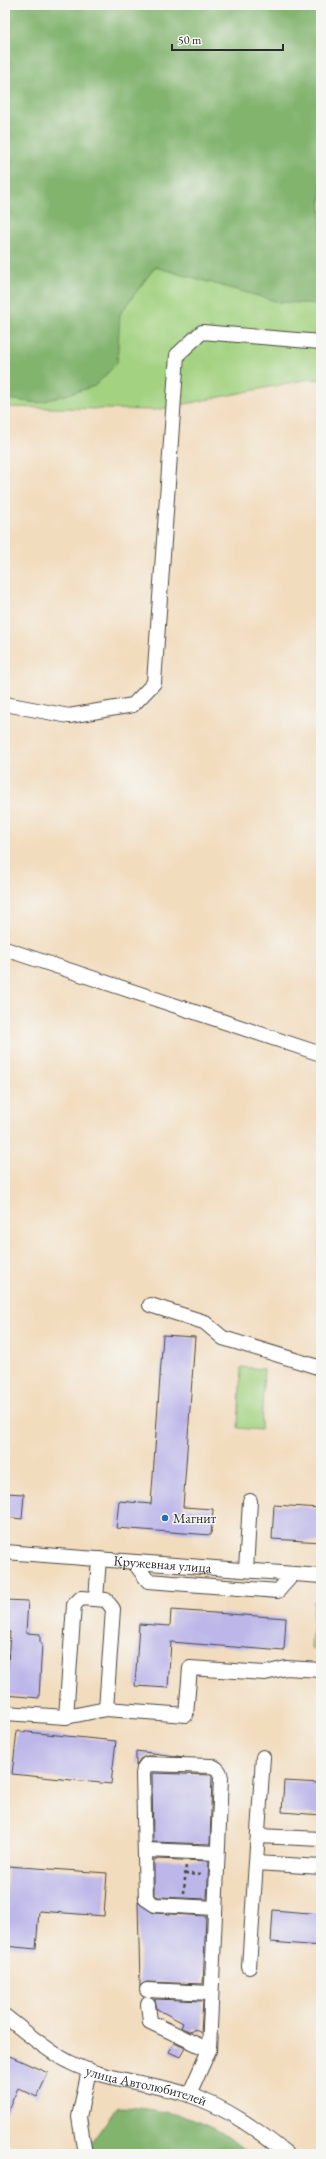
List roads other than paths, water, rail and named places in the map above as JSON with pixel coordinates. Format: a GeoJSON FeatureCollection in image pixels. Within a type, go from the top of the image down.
{"type":"FeatureCollection","features":[{"type":"Feature","properties":{"kind":"street"},"geometry":{"type":"LineString","coordinates":[[5,704],[69,716],[132,705],[154,683],[177,355],[202,332],[321,342]]}},
{"type":"Feature","properties":{"kind":"street"},"geometry":{"type":"LineString","coordinates":[[5,949],[321,1054]]}},
{"type":"Feature","properties":{"kind":"street"},"geometry":{"type":"LineString","coordinates":[[150,1305],[204,1322],[223,1338],[321,1368]]}},
{"type":"Feature","properties":{"kind":"street"},"geometry":{"type":"LineString","coordinates":[[246,1570],[250,1501]]}},
{"type":"Feature","properties":{"kind":"street","name":"Кружевная улица"},"geometry":{"type":"LineString","coordinates":[[5,1552],[321,1576]]}},
{"type":"Feature","properties":{"kind":"street"},"geometry":{"type":"LineString","coordinates":[[96,1599],[99,1559]]}},
{"type":"Feature","properties":{"kind":"street"},"geometry":{"type":"LineString","coordinates":[[134,1562],[148,1581],[270,1591],[278,1591],[293,1574]]}},
{"type":"Feature","properties":{"kind":"street"},"geometry":{"type":"LineString","coordinates":[[66,1717],[74,1605],[81,1598],[106,1600],[113,1608],[106,1710]]}},
{"type":"Feature","properties":{"kind":"street"},"geometry":{"type":"LineString","coordinates":[[5,1713],[66,1717],[106,1710],[186,1715],[190,1668],[265,1673],[286,1668],[321,1670]]}},
{"type":"Feature","properties":{"kind":"street"},"geometry":{"type":"LineString","coordinates":[[249,1967],[262,1757]]}},
{"type":"Feature","properties":{"kind":"street"},"geometry":{"type":"LineString","coordinates":[[189,2095],[209,2050],[215,1908],[220,1772],[216,1767],[211,1766],[147,1764],[144,1768],[146,1899],[155,1905],[215,1908]]}},
{"type":"Feature","properties":{"kind":"street"},"geometry":{"type":"LineString","coordinates":[[258,1836],[321,1839]]}},
{"type":"Feature","properties":{"kind":"street"},"geometry":{"type":"LineString","coordinates":[[145,1850],[217,1853]]}},
{"type":"Feature","properties":{"kind":"street"},"geometry":{"type":"LineString","coordinates":[[256,1863],[321,1867]]}},
{"type":"Feature","properties":{"kind":"street"},"geometry":{"type":"LineString","coordinates":[[209,2050],[150,2022],[147,1997],[211,1993]]}},
{"type":"Feature","properties":{"kind":"street","name":"улица Автолюбителей"},"geometry":{"type":"LineString","coordinates":[[5,2016],[68,2062],[89,2070],[189,2095],[222,2108],[263,2134],[288,2154]]}},
{"type":"Feature","properties":{"kind":"street"},"geometry":{"type":"LineString","coordinates":[[85,2154],[79,2117],[89,2070]]}},
{"type":"Feature","properties":{"kind":"place","name":"Магнит"},"geometry":{"type":"Point","coordinates":[165,1518]}}]}
